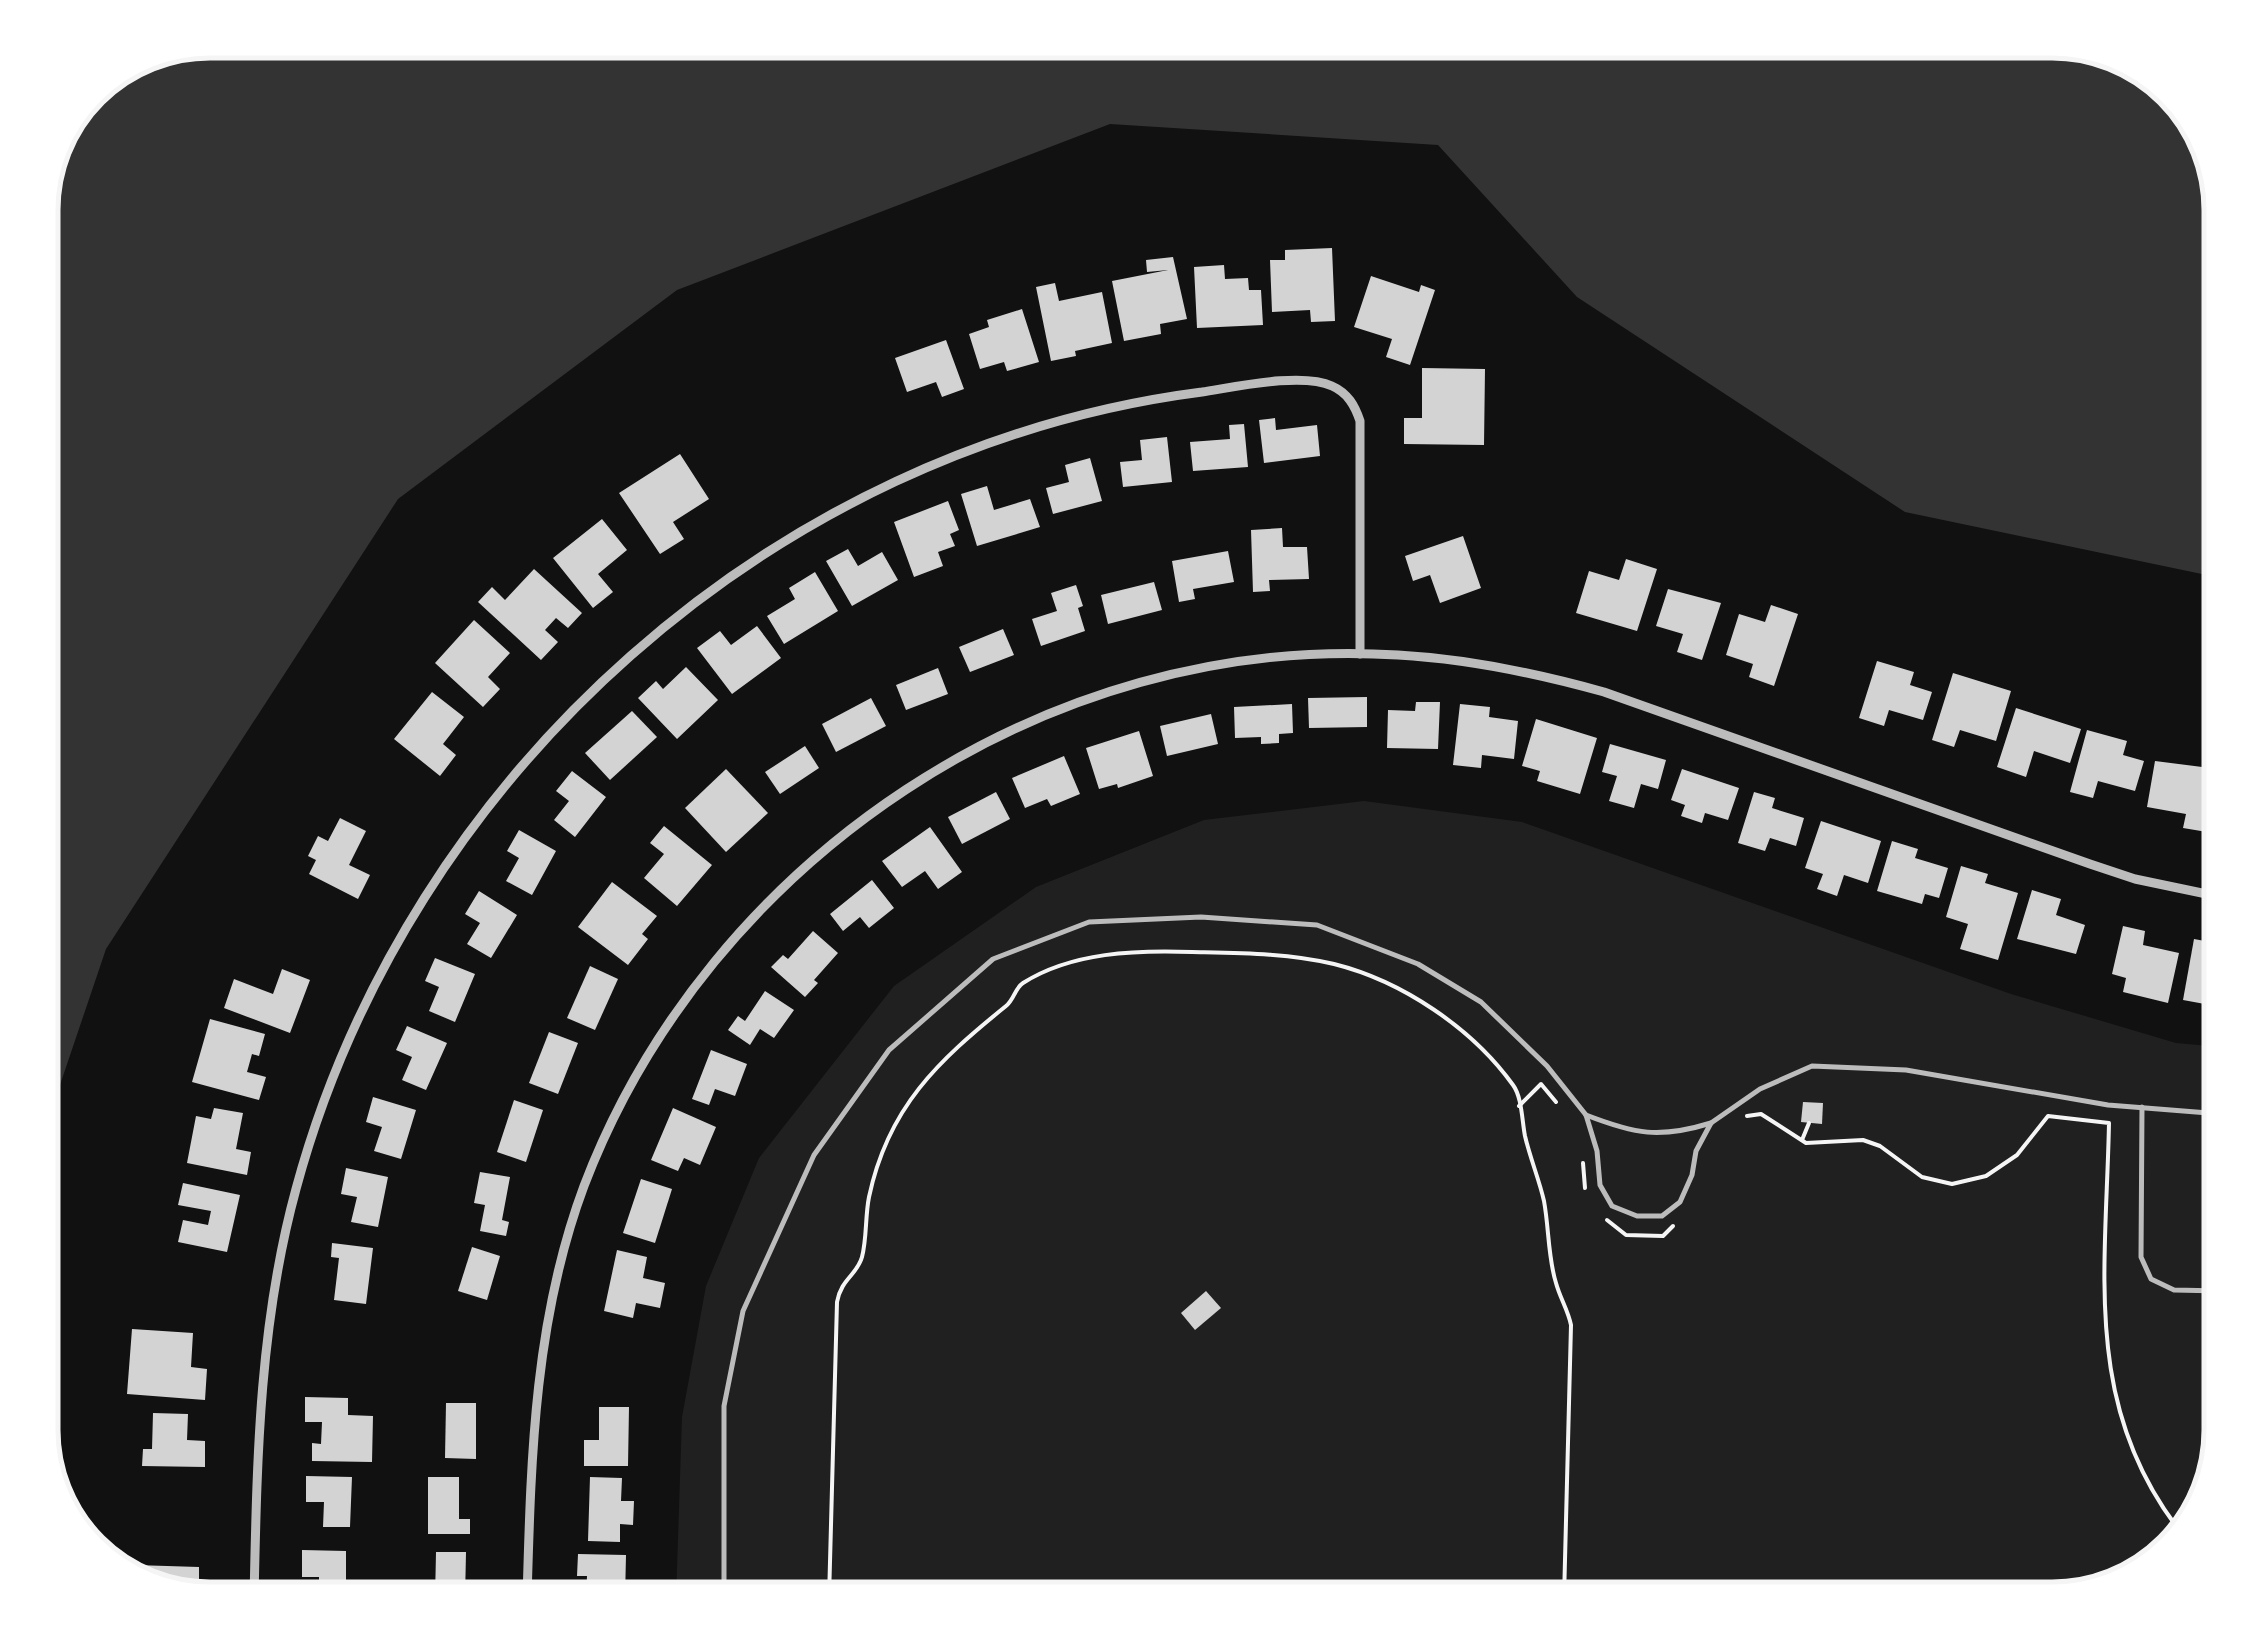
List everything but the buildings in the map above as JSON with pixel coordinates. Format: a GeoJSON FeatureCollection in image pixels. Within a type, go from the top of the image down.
{"type":"FeatureCollection","features":[{"type":"Feature","properties":{"kind":"street"},"geometry":{"type":"LineString","coordinates":[[254,1582],[259,1410],[266,1335],[296,1189],[338,1065],[399,938],[449,859],[529,755],[621,662],[678,614],[739,570],[868,494],[936,464],[1060,421],[1152,400],[1262,384],[1316,381],[1345,394],[1360,421],[1360,654]]}},
{"type":"Feature","properties":{"kind":"street"},"geometry":{"type":"LineString","coordinates":[[528,1582],[535,1391],[559,1264],[584,1187],[640,1070],[674,1014],[744,926],[839,836],[891,798],[974,748],[1048,714],[1109,692],[1235,662],[1360,654],[1478,662],[1542,674],[1604,692],[2090,864],[2136,879],[2204,893]]}},
{"type":"Feature","properties":{"kind":"lane"},"geometry":{"type":"LineString","coordinates":[[724,1582],[724,1406],[743,1311],[814,1155],[889,1050],[993,960],[1089,922],[1202,917],[1318,926],[1418,964],[1481,1002],[1547,1066],[1586,1115],[1597,1150],[1600,1185],[1612,1206],[1637,1216],[1662,1216],[1680,1202],[1692,1175],[1696,1151],[1711,1123]]}},
{"type":"Feature","properties":{"kind":"lane"},"geometry":{"type":"LineString","coordinates":[[1586,1115],[1626,1131],[1675,1134],[1711,1123],[1760,1089],[1812,1066],[1906,1070],[2108,1105],[2204,1113]]}},
{"type":"Feature","properties":{"kind":"lane"},"geometry":{"type":"LineString","coordinates":[[2142,1107],[2140,1258],[2151,1279],[2174,1290],[2204,1291]]}},
{"type":"Feature","properties":{"kind":"path"},"geometry":{"type":"LineString","coordinates":[[830,1582],[839,1292],[860,1264],[868,1199],[886,1146],[926,1076],[977,1028],[1010,1004],[1019,985],[1059,967],[1123,952],[1239,953],[1334,964],[1417,999],[1446,1020],[1516,1088],[1529,1154],[1544,1198],[1556,1284],[1571,1326],[1564,1582]]}},
{"type":"Feature","properties":{"kind":"path"},"geometry":{"type":"LineString","coordinates":[[1519,1106],[1541,1084],[1562,1109]]}},
{"type":"Feature","properties":{"kind":"path"},"geometry":{"type":"LineString","coordinates":[[1740,1118],[1761,1114],[1802,1140],[1817,1144],[1863,1140],[1880,1146],[1922,1177],[1952,1184],[1986,1176],[2018,1155],[2048,1116],[2109,1124],[2104,1324],[2108,1366],[2116,1406],[2141,1470],[2173,1521]]}},
{"type":"Feature","properties":{"kind":"path"},"geometry":{"type":"LineString","coordinates":[[1802,1140],[1809,1123]]}},
{"type":"Feature","properties":{"kind":"path"},"geometry":{"type":"LineString","coordinates":[[1584,1148],[1582,1182],[1590,1197]]}},
{"type":"Feature","properties":{"kind":"path"},"geometry":{"type":"LineString","coordinates":[[1597,1212],[1626,1235],[1663,1236],[1674,1225]]}},
{"type":"Feature","properties":{"kind":"shaded area"},"geometry":{"type":"Polygon","coordinates":[[[210,58],[2051,58],[2081,60],[2119,73],[2159,102],[2188,142],[2201,180],[2204,210],[2204,574],[1905,512],[1577,297],[1438,145],[1110,124],[677,290],[398,499],[106,949],[58,1091],[58,200],[73,142],[89,117],[109,95],[152,69],[180,60],[210,58]]]}},
{"type":"Feature","properties":{"kind":"shaded area"},"geometry":{"type":"Polygon","coordinates":[[[1364,801],[1522,822],[2011,994],[2176,1043],[2204,1045],[2204,1429],[2195,1478],[2172,1522],[2144,1550],[2119,1566],[2081,1579],[2051,1582],[677,1582],[682,1417],[706,1286],[759,1158],[894,986],[1036,887],[1204,820],[1364,801]]]}}]}
